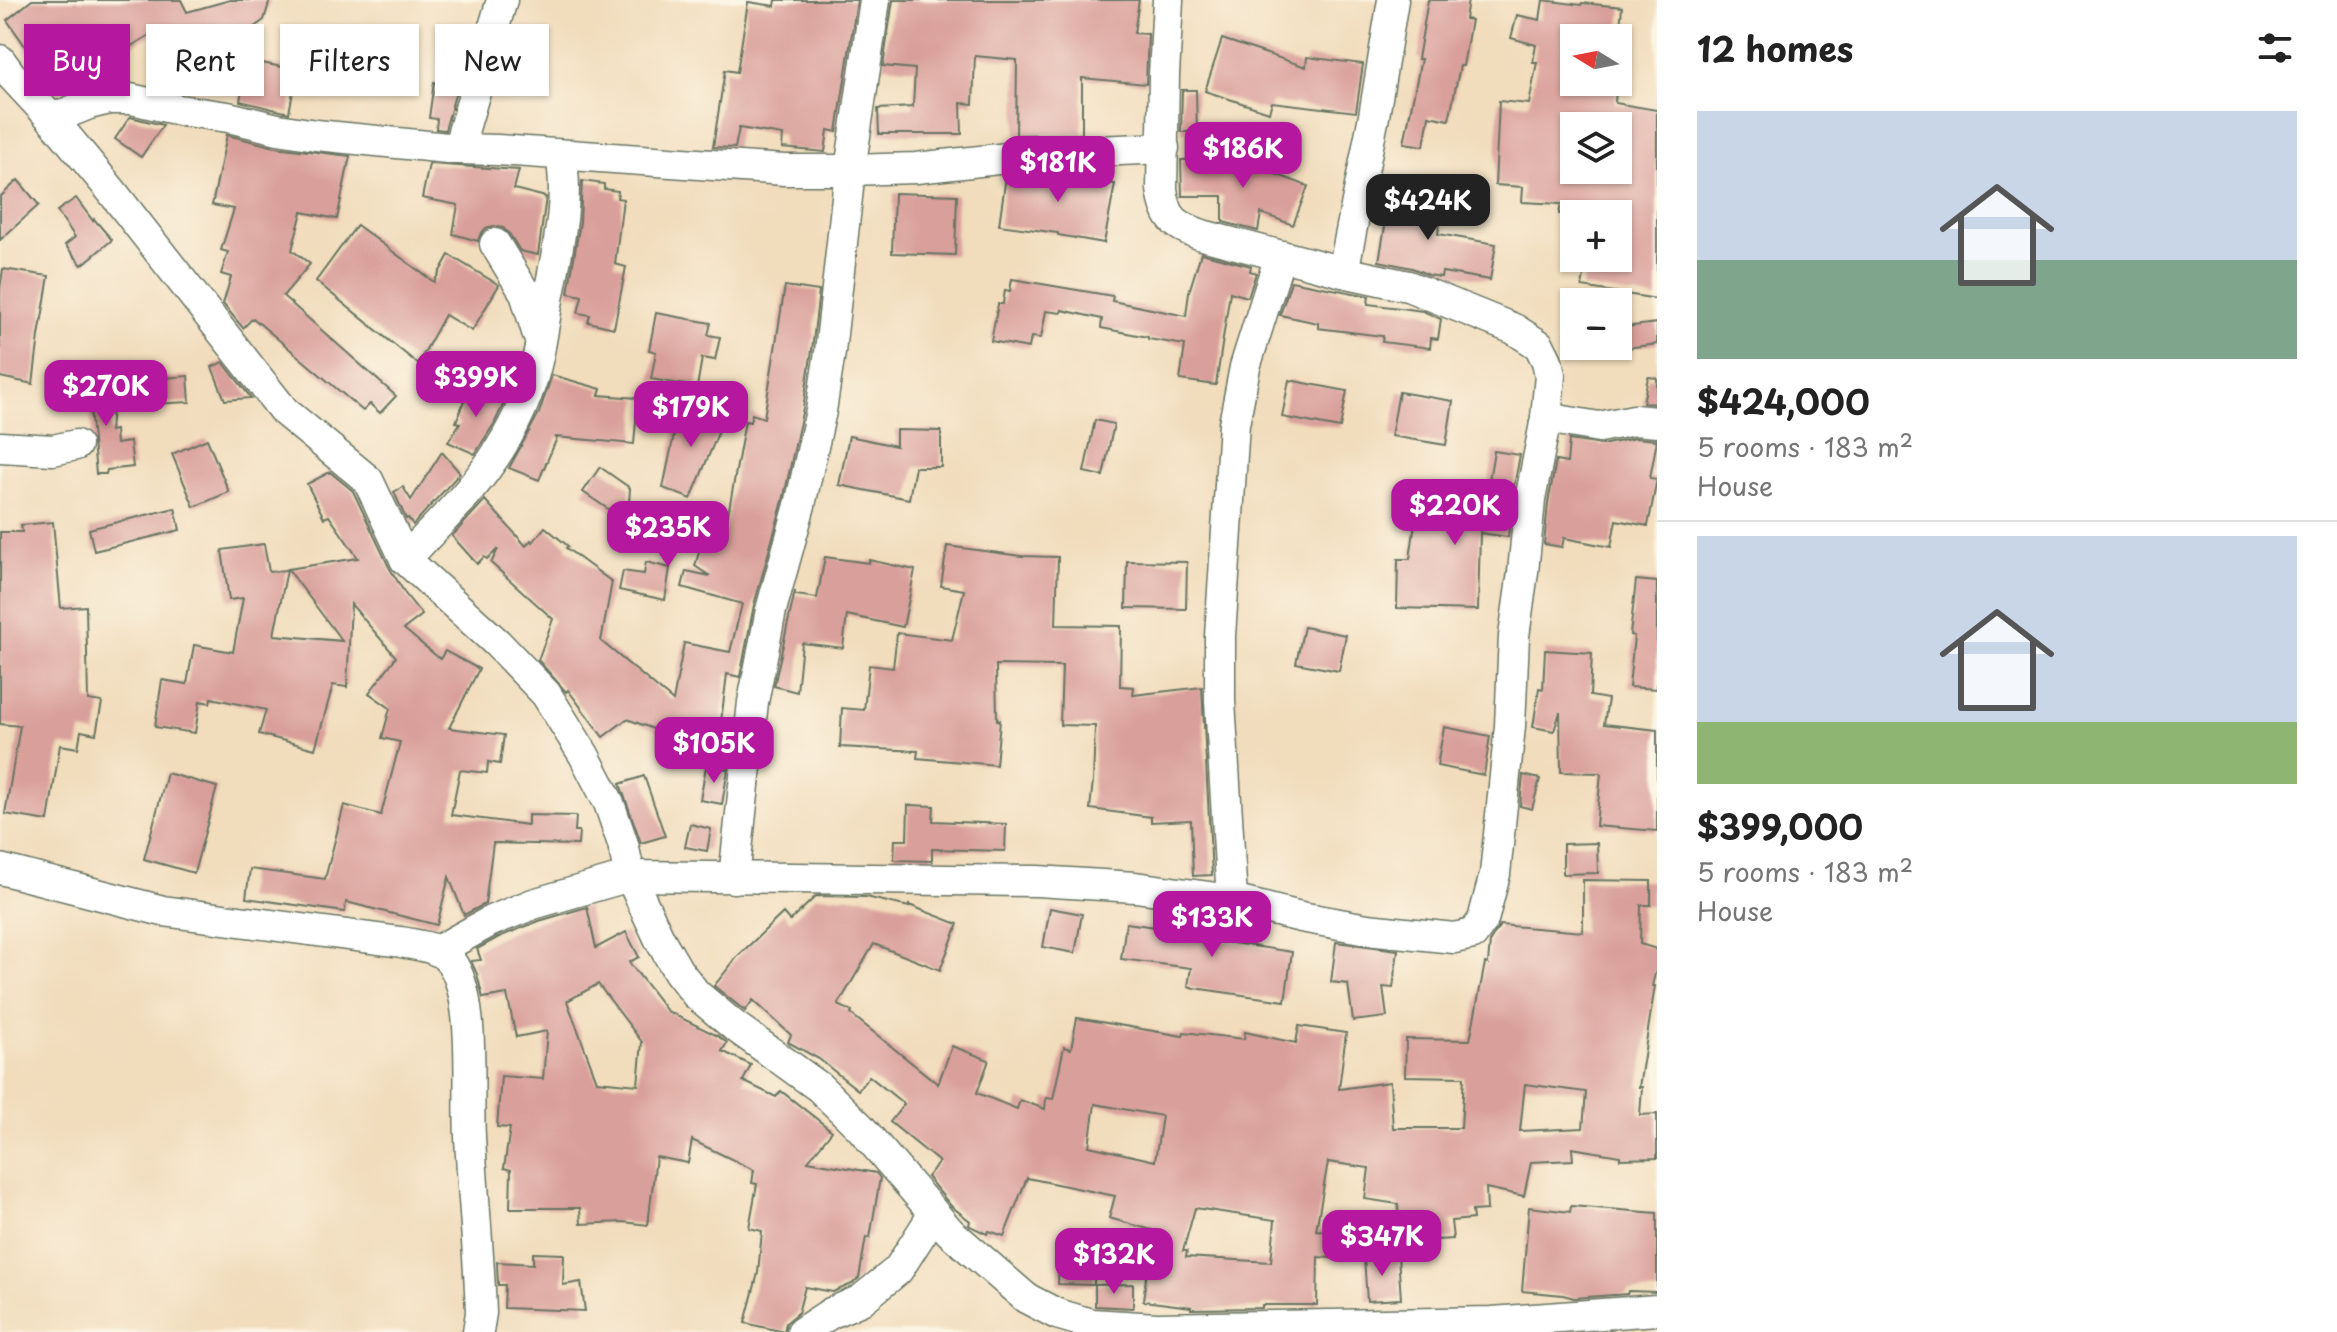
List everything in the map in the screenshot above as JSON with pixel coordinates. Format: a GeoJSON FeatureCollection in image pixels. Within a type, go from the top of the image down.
{"type":"FeatureCollection","features":[{"type":"Feature","properties":{"kind":"street"},"geometry":{"type":"LineString","coordinates":[[458,149],[502,0]]}},
{"type":"Feature","properties":{"kind":"street"},"geometry":{"type":"LineString","coordinates":[[734,878],[753,702],[771,610],[821,411],[850,170],[875,0]]}},
{"type":"Feature","properties":{"kind":"street"},"geometry":{"type":"LineString","coordinates":[[439,950],[491,921],[533,904],[630,876],[1037,881],[1135,887],[1232,900],[1367,929],[1454,938],[1473,934],[1483,920],[1495,874],[1510,726],[1514,636],[1530,500],[1546,418],[1550,375],[1547,361],[1539,345],[1529,337],[1408,286],[1202,235],[1169,218],[1162,189],[1168,0]]}},
{"type":"Feature","properties":{"kind":"street"},"geometry":{"type":"LineString","coordinates":[[1343,272],[1393,0]]}},
{"type":"Feature","properties":{"kind":"street"},"geometry":{"type":"LineString","coordinates":[[4,72],[52,119],[110,189],[284,411],[368,480],[405,559],[497,643],[546,694],[609,803],[630,876],[660,940],[696,994],[733,1025],[819,1087],[860,1127],[933,1215],[972,1254],[1026,1298],[1057,1314],[1091,1324],[1157,1328],[1492,1322],[1657,1310]]}},
{"type":"Feature","properties":{"kind":"street"},"geometry":{"type":"LineString","coordinates":[[52,119],[89,104],[110,99],[131,99],[291,131],[458,149],[784,170],[916,168],[1053,153],[1164,148]]}},
{"type":"Feature","properties":{"kind":"street"},"geometry":{"type":"LineString","coordinates":[[405,559],[490,467],[506,443],[532,380],[541,344],[564,201],[565,176],[561,156]]}},
{"type":"Feature","properties":{"kind":"street"},"geometry":{"type":"LineString","coordinates":[[495,244],[525,293],[541,344]]}},
{"type":"Feature","properties":{"kind":"street"},"geometry":{"type":"LineString","coordinates":[[1232,900],[1220,701],[1220,636],[1234,424],[1245,367],[1280,256]]}},
{"type":"Feature","properties":{"kind":"street"},"geometry":{"type":"LineString","coordinates":[[1546,418],[1599,427],[1634,420],[1657,422]]}},
{"type":"Feature","properties":{"kind":"street"},"geometry":{"type":"LineString","coordinates":[[0,447],[53,450],[76,445]]}},
{"type":"Feature","properties":{"kind":"street"},"geometry":{"type":"LineString","coordinates":[[0,869],[163,911],[362,935],[439,950],[450,960],[456,972],[466,1015],[469,1133],[481,1313],[478,1332]]}},
{"type":"Feature","properties":{"kind":"street"},"geometry":{"type":"LineString","coordinates":[[802,1332],[831,1313],[861,1300],[898,1270],[933,1215]]}},
{"type":"Feature","properties":{"kind":"building"},"geometry":{"type":"Polygon","coordinates":[[[32,0],[181,0],[187,12],[230,0],[270,0],[264,20],[258,24],[146,24],[146,37],[130,47],[130,24],[24,24],[24,44],[7,20],[32,0]]]}},
{"type":"Feature","properties":{"kind":"building"},"geometry":{"type":"Polygon","coordinates":[[[776,0],[857,0],[837,132],[828,130],[825,152],[782,148],[783,135],[739,128],[735,148],[713,147],[725,70],[737,72],[748,2],[775,6],[776,0]]]}},
{"type":"Feature","properties":{"kind":"building"},"geometry":{"type":"Polygon","coordinates":[[[893,0],[1139,0],[1134,33],[1148,34],[1146,84],[1082,78],[1082,134],[1016,135],[1017,60],[975,56],[973,104],[961,103],[962,134],[879,134],[878,109],[913,107],[915,69],[883,66],[893,0]]]}},
{"type":"Feature","properties":{"kind":"building"},"geometry":{"type":"Polygon","coordinates":[[[1428,0],[1468,0],[1465,19],[1471,20],[1449,120],[1429,116],[1424,146],[1404,143],[1421,59],[1418,59],[1428,0]]]}},
{"type":"Feature","properties":{"kind":"building"},"geometry":{"type":"Polygon","coordinates":[[[1543,0],[1622,7],[1620,24],[1560,24],[1560,96],[1616,96],[1615,103],[1657,110],[1657,299],[1632,295],[1632,288],[1582,287],[1585,272],[1632,272],[1632,200],[1560,200],[1560,204],[1522,202],[1523,187],[1495,185],[1499,101],[1529,104],[1537,62],[1533,62],[1536,45],[1511,38],[1517,15],[1540,20],[1543,0]]]}},
{"type":"Feature","properties":{"kind":"building"},"geometry":{"type":"Polygon","coordinates":[[[1222,39],[1306,67],[1307,57],[1363,64],[1356,112],[1272,102],[1269,112],[1205,91],[1222,39]]]}},
{"type":"Feature","properties":{"kind":"building"},"geometry":{"type":"Polygon","coordinates":[[[264,63],[280,67],[280,96],[292,96],[289,113],[240,101],[241,96],[264,96],[264,63]]]}},
{"type":"Feature","properties":{"kind":"building"},"geometry":{"type":"Polygon","coordinates":[[[435,82],[435,96],[455,96],[445,130],[436,129],[437,119],[429,118],[435,82]]]}},
{"type":"Feature","properties":{"kind":"building"},"geometry":{"type":"Polygon","coordinates":[[[1182,90],[1196,90],[1197,132],[1181,132],[1182,90]]]}},
{"type":"Feature","properties":{"kind":"building"},"geometry":{"type":"Polygon","coordinates":[[[130,117],[163,125],[141,157],[115,139],[130,117]]]}},
{"type":"Feature","properties":{"kind":"building"},"geometry":{"type":"Polygon","coordinates":[[[227,135],[275,147],[350,156],[337,219],[302,212],[292,250],[310,264],[283,296],[396,396],[380,413],[370,404],[363,411],[253,318],[243,328],[223,304],[231,277],[221,274],[228,252],[221,250],[234,209],[212,205],[227,135]]]}},
{"type":"Feature","properties":{"kind":"building"},"geometry":{"type":"Polygon","coordinates":[[[1254,158],[1254,166],[1308,186],[1293,225],[1261,213],[1258,231],[1223,222],[1223,196],[1182,196],[1181,160],[1254,158]]]}},
{"type":"Feature","properties":{"kind":"building"},"geometry":{"type":"Polygon","coordinates":[[[429,164],[519,170],[514,189],[546,197],[538,255],[520,251],[503,228],[486,228],[478,241],[453,234],[458,205],[422,198],[429,164]]]}},
{"type":"Feature","properties":{"kind":"building"},"geometry":{"type":"Polygon","coordinates":[[[1067,170],[1067,173],[1115,184],[1104,243],[999,225],[1006,176],[1044,175],[1044,172],[1067,170]]]}},
{"type":"Feature","properties":{"kind":"building"},"geometry":{"type":"Polygon","coordinates":[[[1380,179],[1396,182],[1392,205],[1442,213],[1438,234],[1496,244],[1490,280],[1442,272],[1441,277],[1429,275],[1379,261],[1388,209],[1374,207],[1380,179]]]}},
{"type":"Feature","properties":{"kind":"building"},"geometry":{"type":"Polygon","coordinates":[[[18,180],[39,205],[0,240],[0,197],[18,180]]]}},
{"type":"Feature","properties":{"kind":"building"},"geometry":{"type":"Polygon","coordinates":[[[582,181],[604,184],[604,189],[618,191],[617,198],[623,199],[615,264],[626,267],[614,328],[588,322],[590,315],[578,313],[582,296],[568,293],[580,222],[582,181]]]}},
{"type":"Feature","properties":{"kind":"building"},"geometry":{"type":"Polygon","coordinates":[[[894,193],[957,195],[955,255],[892,253],[894,193]]]}},
{"type":"Feature","properties":{"kind":"building"},"geometry":{"type":"Polygon","coordinates":[[[76,198],[112,240],[82,265],[65,245],[75,237],[57,211],[76,198]]]}},
{"type":"Feature","properties":{"kind":"building"},"geometry":{"type":"Polygon","coordinates":[[[357,225],[434,282],[449,255],[499,285],[472,331],[445,315],[418,364],[316,281],[357,225]]]}},
{"type":"Feature","properties":{"kind":"building"},"geometry":{"type":"Polygon","coordinates":[[[1201,253],[1251,266],[1250,271],[1256,273],[1248,297],[1230,292],[1216,385],[1180,380],[1185,345],[1101,328],[1102,319],[1062,310],[1061,313],[1046,311],[1041,338],[1031,337],[1029,348],[991,341],[998,304],[1003,304],[1005,290],[1010,291],[1012,279],[1113,296],[1112,301],[1186,316],[1189,292],[1201,253]]]}},
{"type":"Feature","properties":{"kind":"building"},"geometry":{"type":"Polygon","coordinates":[[[3,269],[49,276],[33,384],[0,377],[0,288],[3,269]]]}},
{"type":"Feature","properties":{"kind":"building"},"geometry":{"type":"Polygon","coordinates":[[[1291,281],[1369,296],[1368,304],[1423,311],[1441,319],[1438,339],[1431,338],[1430,348],[1382,342],[1383,336],[1318,328],[1318,323],[1280,315],[1291,281]]]}},
{"type":"Feature","properties":{"kind":"building"},"geometry":{"type":"Polygon","coordinates":[[[785,286],[819,291],[812,350],[783,501],[754,605],[740,677],[727,674],[717,753],[627,719],[603,737],[568,690],[566,692],[538,660],[553,619],[491,563],[498,549],[477,564],[452,536],[485,500],[526,546],[545,527],[568,546],[566,548],[612,582],[601,641],[673,701],[684,643],[730,652],[742,604],[682,587],[686,571],[710,576],[695,566],[705,531],[724,537],[745,421],[750,422],[752,414],[764,418],[785,286]]]}},
{"type":"Feature","properties":{"kind":"building"},"geometry":{"type":"Polygon","coordinates":[[[656,313],[711,323],[708,335],[720,337],[715,360],[702,358],[697,387],[651,379],[656,352],[649,350],[656,313]]]}},
{"type":"Feature","properties":{"kind":"building"},"geometry":{"type":"Polygon","coordinates":[[[1657,323],[1657,344],[1632,347],[1632,326],[1657,323]]]}},
{"type":"Feature","properties":{"kind":"building"},"geometry":{"type":"Polygon","coordinates":[[[223,362],[251,398],[225,400],[212,367],[223,362]]]}},
{"type":"Feature","properties":{"kind":"building"},"geometry":{"type":"Polygon","coordinates":[[[93,374],[115,376],[110,431],[115,430],[116,444],[130,442],[133,467],[96,474],[90,408],[93,374]]]}},
{"type":"Feature","properties":{"kind":"building"},"geometry":{"type":"Polygon","coordinates":[[[552,375],[601,389],[599,395],[638,398],[634,444],[555,437],[539,480],[509,468],[539,413],[552,375]]]}},
{"type":"Feature","properties":{"kind":"building"},"geometry":{"type":"Polygon","coordinates":[[[188,376],[190,402],[152,404],[151,379],[188,376]]]}},
{"type":"Feature","properties":{"kind":"building"},"geometry":{"type":"Polygon","coordinates":[[[1648,377],[1657,378],[1657,404],[1643,403],[1648,377]]]}},
{"type":"Feature","properties":{"kind":"building"},"geometry":{"type":"Polygon","coordinates":[[[1289,380],[1347,391],[1340,428],[1282,417],[1289,380]]]}},
{"type":"Feature","properties":{"kind":"building"},"geometry":{"type":"Polygon","coordinates":[[[470,385],[506,399],[475,454],[448,442],[460,423],[456,422],[470,385]]]}},
{"type":"Feature","properties":{"kind":"building"},"geometry":{"type":"Polygon","coordinates":[[[1399,392],[1453,401],[1446,445],[1391,436],[1399,392]]]}},
{"type":"Feature","properties":{"kind":"building"},"geometry":{"type":"Polygon","coordinates":[[[680,406],[725,416],[691,499],[663,488],[680,406]]]}},
{"type":"Feature","properties":{"kind":"building"},"geometry":{"type":"Polygon","coordinates":[[[1095,420],[1114,424],[1103,476],[1084,472],[1095,420]]]}},
{"type":"Feature","properties":{"kind":"building"},"geometry":{"type":"Polygon","coordinates":[[[896,430],[941,431],[941,467],[915,467],[909,499],[839,485],[849,436],[896,446],[896,430]]]}},
{"type":"Feature","properties":{"kind":"building"},"geometry":{"type":"Polygon","coordinates":[[[1635,438],[1657,440],[1650,478],[1657,479],[1648,526],[1616,520],[1611,547],[1564,538],[1562,547],[1544,544],[1556,461],[1567,463],[1569,440],[1602,445],[1635,438]]]}},
{"type":"Feature","properties":{"kind":"building"},"geometry":{"type":"Polygon","coordinates":[[[207,439],[229,492],[194,507],[172,454],[207,439]]]}},
{"type":"Feature","properties":{"kind":"building"},"geometry":{"type":"Polygon","coordinates":[[[1494,451],[1520,455],[1508,537],[1480,533],[1478,610],[1397,608],[1398,559],[1410,559],[1417,509],[1481,518],[1480,532],[1494,451]]]}},
{"type":"Feature","properties":{"kind":"building"},"geometry":{"type":"Polygon","coordinates":[[[442,452],[460,473],[413,525],[406,519],[394,492],[403,487],[411,500],[442,452]]]}},
{"type":"Feature","properties":{"kind":"building"},"geometry":{"type":"Polygon","coordinates":[[[600,467],[630,488],[629,503],[620,517],[583,492],[600,467]]]}},
{"type":"Feature","properties":{"kind":"building"},"geometry":{"type":"Polygon","coordinates":[[[330,472],[353,491],[389,567],[422,615],[404,629],[440,659],[445,651],[479,669],[449,728],[504,735],[500,764],[488,762],[487,773],[460,770],[451,815],[528,825],[528,815],[576,816],[578,845],[493,843],[485,904],[464,915],[449,877],[437,925],[346,902],[345,912],[246,898],[250,869],[325,879],[344,805],[381,815],[400,742],[382,738],[390,708],[369,693],[396,657],[351,604],[347,687],[333,685],[315,749],[259,734],[266,710],[211,698],[210,703],[200,701],[195,733],[155,727],[162,680],[187,684],[194,645],[233,652],[243,598],[229,600],[222,550],[264,544],[269,572],[287,570],[274,635],[342,641],[288,569],[358,558],[329,516],[324,518],[307,484],[330,472]]]}},
{"type":"Feature","properties":{"kind":"building"},"geometry":{"type":"Polygon","coordinates":[[[175,508],[180,530],[94,551],[89,529],[175,508]]]}},
{"type":"Feature","properties":{"kind":"building"},"geometry":{"type":"Polygon","coordinates":[[[53,522],[61,608],[86,606],[88,700],[102,702],[96,734],[81,731],[78,748],[60,745],[48,821],[5,814],[20,726],[0,724],[0,532],[22,532],[21,525],[53,522]]]}},
{"type":"Feature","properties":{"kind":"building"},"geometry":{"type":"Polygon","coordinates":[[[947,546],[1021,556],[1058,557],[1056,625],[1121,626],[1120,686],[1134,687],[1133,695],[1202,687],[1212,875],[1193,876],[1191,820],[1151,822],[1151,817],[1090,809],[1095,726],[1060,725],[1062,666],[996,665],[997,720],[1000,720],[996,765],[917,758],[918,751],[840,747],[842,708],[864,710],[869,665],[893,668],[897,633],[952,640],[964,590],[941,586],[947,546]]]}},
{"type":"Feature","properties":{"kind":"building"},"geometry":{"type":"Polygon","coordinates":[[[825,557],[869,563],[869,560],[915,570],[903,627],[847,615],[843,648],[802,643],[797,692],[774,686],[795,591],[795,595],[817,598],[825,557]]]}},
{"type":"Feature","properties":{"kind":"building"},"geometry":{"type":"Polygon","coordinates":[[[1127,561],[1187,562],[1186,609],[1126,608],[1127,561]]]}},
{"type":"Feature","properties":{"kind":"building"},"geometry":{"type":"Polygon","coordinates":[[[646,562],[670,568],[665,600],[619,590],[623,571],[644,574],[646,562]]]}},
{"type":"Feature","properties":{"kind":"building"},"geometry":{"type":"Polygon","coordinates":[[[1636,580],[1657,582],[1657,689],[1629,687],[1636,580]]]}},
{"type":"Feature","properties":{"kind":"building"},"geometry":{"type":"Polygon","coordinates":[[[1304,627],[1346,635],[1339,671],[1296,663],[1304,627]]]}},
{"type":"Feature","properties":{"kind":"building"},"geometry":{"type":"Polygon","coordinates":[[[1545,650],[1592,653],[1590,696],[1608,699],[1604,724],[1657,730],[1657,831],[1596,826],[1601,773],[1561,772],[1560,712],[1554,731],[1533,727],[1539,688],[1543,689],[1545,650]]]}},
{"type":"Feature","properties":{"kind":"building"},"geometry":{"type":"Polygon","coordinates":[[[1444,727],[1490,736],[1484,775],[1437,766],[1444,727]]]}},
{"type":"Feature","properties":{"kind":"building"},"geometry":{"type":"Polygon","coordinates":[[[706,766],[728,769],[722,804],[700,800],[706,766]]]}},
{"type":"Feature","properties":{"kind":"building"},"geometry":{"type":"Polygon","coordinates":[[[167,773],[217,787],[194,873],[144,859],[167,773]]]}},
{"type":"Feature","properties":{"kind":"building"},"geometry":{"type":"Polygon","coordinates":[[[1523,775],[1540,779],[1532,809],[1520,806],[1523,775]]]}},
{"type":"Feature","properties":{"kind":"building"},"geometry":{"type":"Polygon","coordinates":[[[644,776],[665,836],[641,843],[620,784],[644,776]]]}},
{"type":"Feature","properties":{"kind":"building"},"geometry":{"type":"Polygon","coordinates":[[[908,805],[934,806],[933,821],[1006,824],[1005,851],[932,849],[932,861],[894,860],[895,840],[907,840],[908,805]]]}},
{"type":"Feature","properties":{"kind":"building"},"geometry":{"type":"Polygon","coordinates":[[[690,824],[711,829],[707,851],[685,847],[690,824]]]}},
{"type":"Feature","properties":{"kind":"building"},"geometry":{"type":"Polygon","coordinates":[[[1597,843],[1598,873],[1563,874],[1563,844],[1597,843]]]}},
{"type":"Feature","properties":{"kind":"building"},"geometry":{"type":"Polygon","coordinates":[[[1583,880],[1651,881],[1651,905],[1641,905],[1640,944],[1657,949],[1657,966],[1639,1087],[1642,1087],[1640,1115],[1657,1114],[1657,1158],[1620,1159],[1620,1156],[1572,1148],[1573,1160],[1531,1162],[1524,1196],[1486,1188],[1487,1210],[1472,1211],[1473,1219],[1451,1221],[1453,1239],[1400,1242],[1398,1204],[1365,1199],[1369,1168],[1328,1162],[1316,1230],[1350,1233],[1348,1259],[1318,1257],[1317,1305],[1191,1309],[1143,1301],[1152,1230],[1109,1218],[1115,1196],[1027,1178],[1004,1236],[989,1231],[987,1234],[972,1227],[970,1221],[951,1206],[927,1177],[939,1162],[890,1122],[904,1104],[869,1076],[858,1090],[819,1059],[788,1042],[791,1035],[753,1000],[745,1011],[714,986],[738,956],[783,913],[790,921],[816,896],[866,897],[909,905],[958,924],[940,970],[874,944],[838,1005],[852,1011],[851,1014],[938,1084],[952,1046],[989,1060],[977,1093],[1017,1109],[1020,1100],[1045,1109],[1046,1098],[1053,1099],[1064,1047],[1071,1049],[1077,1018],[1183,1036],[1184,1032],[1244,1039],[1245,1032],[1296,1043],[1299,1026],[1346,1033],[1339,1089],[1390,1082],[1393,1128],[1461,1128],[1464,1077],[1405,1076],[1406,1039],[1470,1040],[1485,963],[1488,964],[1490,941],[1500,925],[1583,932],[1583,880]],[[1525,1084],[1520,1131],[1583,1128],[1586,1092],[1525,1084]],[[1095,1104],[1089,1146],[1155,1161],[1162,1116],[1095,1104]],[[1195,1208],[1183,1251],[1187,1251],[1186,1257],[1271,1262],[1275,1220],[1195,1208]]]}},
{"type":"Feature","properties":{"kind":"building"},"geometry":{"type":"Polygon","coordinates":[[[587,907],[596,948],[626,932],[639,957],[629,962],[667,1011],[718,1036],[727,1043],[722,1051],[751,1065],[743,1081],[776,1097],[781,1091],[832,1131],[808,1161],[876,1173],[880,1178],[870,1238],[866,1237],[859,1278],[833,1292],[805,1287],[798,1313],[786,1323],[784,1332],[745,1323],[758,1273],[762,1231],[749,1228],[757,1184],[752,1183],[754,1170],[692,1140],[688,1163],[656,1157],[648,1225],[623,1222],[581,1224],[580,1208],[510,1208],[511,1170],[504,1168],[510,1128],[497,1127],[501,1076],[543,1079],[547,1031],[516,1037],[507,994],[483,998],[471,961],[481,960],[477,949],[539,921],[587,907]],[[598,984],[567,1001],[597,1081],[638,1085],[642,1042],[598,984]]]}},
{"type":"Feature","properties":{"kind":"building"},"geometry":{"type":"Polygon","coordinates":[[[1050,908],[1082,914],[1075,953],[1043,947],[1050,908]]]}},
{"type":"Feature","properties":{"kind":"building"},"geometry":{"type":"Polygon","coordinates":[[[1201,918],[1223,922],[1219,941],[1292,952],[1285,1001],[1194,988],[1188,986],[1191,968],[1121,959],[1126,923],[1198,933],[1201,918]]]}},
{"type":"Feature","properties":{"kind":"building"},"geometry":{"type":"Polygon","coordinates":[[[1336,942],[1398,950],[1393,988],[1383,987],[1387,1017],[1353,1021],[1348,984],[1331,982],[1336,942]]]}},
{"type":"Feature","properties":{"kind":"building"},"geometry":{"type":"Polygon","coordinates":[[[1571,1206],[1657,1213],[1657,1292],[1628,1291],[1627,1294],[1574,1298],[1522,1291],[1529,1207],[1570,1212],[1571,1206]]]}},
{"type":"Feature","properties":{"kind":"building"},"geometry":{"type":"Polygon","coordinates":[[[1060,1237],[1095,1238],[1094,1285],[1058,1284],[1060,1237]]]}},
{"type":"Feature","properties":{"kind":"building"},"geometry":{"type":"Polygon","coordinates":[[[533,1253],[564,1254],[563,1285],[581,1282],[585,1311],[504,1308],[505,1285],[498,1285],[497,1262],[533,1264],[533,1253]]]}},
{"type":"Feature","properties":{"kind":"building"},"geometry":{"type":"Polygon","coordinates":[[[1398,1255],[1401,1299],[1367,1301],[1364,1257],[1398,1255]]]}},
{"type":"Feature","properties":{"kind":"building"},"geometry":{"type":"Polygon","coordinates":[[[1133,1284],[1133,1308],[1095,1306],[1095,1285],[1133,1284]]]}}]}
